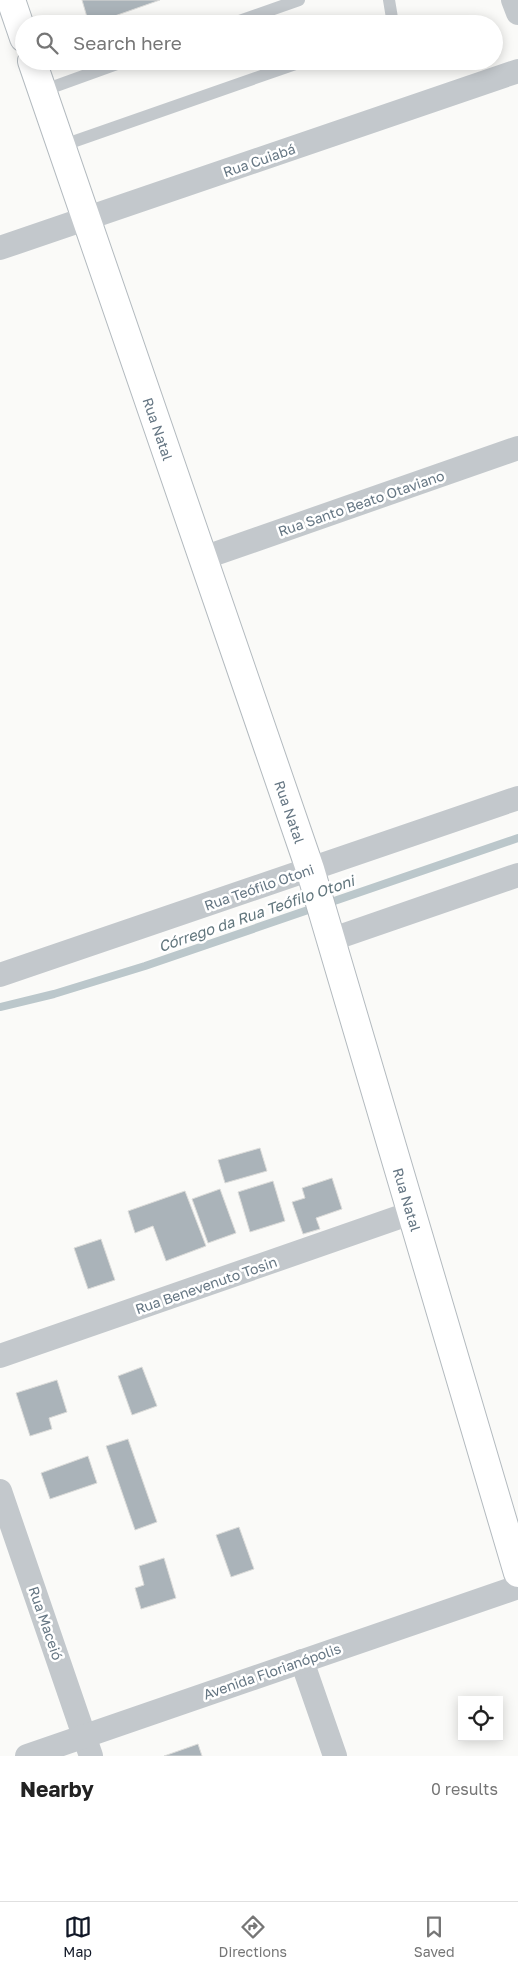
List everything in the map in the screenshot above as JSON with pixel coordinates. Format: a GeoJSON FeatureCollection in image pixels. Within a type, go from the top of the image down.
{"type":"FeatureCollection","features":[{"type":"Feature","properties":{"kind":"street"},"geometry":{"type":"LineString","coordinates":[[10,0],[16,15]]}},
{"type":"Feature","properties":{"kind":"street"},"geometry":{"type":"LineString","coordinates":[[514,0],[518,13]]}},
{"type":"Feature","properties":{"kind":"street","name":"Rua Natal"},"geometry":{"type":"LineString","coordinates":[[35,70],[310,870],[518,1573]]}},
{"type":"Feature","properties":{"kind":"street","name":"Rua Cuiabá"},"geometry":{"type":"LineString","coordinates":[[0,248],[518,71]]}},
{"type":"Feature","properties":{"kind":"street","name":"Rua Santo Beato Otaviano"},"geometry":{"type":"LineString","coordinates":[[203,558],[518,448]]}},
{"type":"Feature","properties":{"kind":"street","name":"Rua Teófilo Otoni"},"geometry":{"type":"LineString","coordinates":[[0,975],[518,798]]}},
{"type":"Feature","properties":{"kind":"street"},"geometry":{"type":"LineString","coordinates":[[330,940],[518,875]]}},
{"type":"Feature","properties":{"kind":"street","name":"Rua Benevenuto Tosin"},"geometry":{"type":"LineString","coordinates":[[0,1356],[411,1213]]}},
{"type":"Feature","properties":{"kind":"street","name":"Rua Maceió"},"geometry":{"type":"LineString","coordinates":[[0,1491],[88,1746]]}},
{"type":"Feature","properties":{"kind":"street","name":"Avenida Florianópolis"},"geometry":{"type":"LineString","coordinates":[[27,1756],[88,1746],[302,1661],[518,1587]]}},
{"type":"Feature","properties":{"kind":"street"},"geometry":{"type":"LineString","coordinates":[[302,1661],[335,1756]]}},
{"type":"Feature","properties":{"kind":"lane"},"geometry":{"type":"LineString","coordinates":[[257,15],[299,0]]}},
{"type":"Feature","properties":{"kind":"lane"},"geometry":{"type":"LineString","coordinates":[[389,0],[392,15]]}},
{"type":"Feature","properties":{"kind":"lane"},"geometry":{"type":"LineString","coordinates":[[42,91],[100,70]]}},
{"type":"Feature","properties":{"kind":"lane"},"geometry":{"type":"LineString","coordinates":[[61,146],[278,70]]}},
{"type":"Feature","properties":{"kind":"building"},"geometry":{"type":"Polygon","coordinates":[[[82,0],[160,0],[118,15],[86,15],[82,0]]]}},
{"type":"Feature","properties":{"kind":"building"},"geometry":{"type":"Polygon","coordinates":[[[260,1148],[267,1171],[225,1183],[218,1160],[260,1148]]]}},
{"type":"Feature","properties":{"kind":"building"},"geometry":{"type":"Polygon","coordinates":[[[332,1178],[342,1209],[316,1218],[320,1229],[303,1234],[292,1202],[305,1198],[302,1188],[332,1178]]]}},
{"type":"Feature","properties":{"kind":"building"},"geometry":{"type":"Polygon","coordinates":[[[273,1181],[285,1221],[250,1232],[238,1192],[273,1181]]]}},
{"type":"Feature","properties":{"kind":"building"},"geometry":{"type":"Polygon","coordinates":[[[220,1189],[236,1233],[208,1243],[192,1199],[220,1189]]]}},
{"type":"Feature","properties":{"kind":"building"},"geometry":{"type":"Polygon","coordinates":[[[185,1191],[206,1246],[166,1261],[153,1226],[135,1233],[128,1211],[185,1191]]]}},
{"type":"Feature","properties":{"kind":"building"},"geometry":{"type":"Polygon","coordinates":[[[101,1239],[115,1280],[88,1289],[74,1248],[101,1239]]]}},
{"type":"Feature","properties":{"kind":"building"},"geometry":{"type":"Polygon","coordinates":[[[142,1367],[157,1406],[132,1415],[118,1376],[142,1367]]]}},
{"type":"Feature","properties":{"kind":"building"},"geometry":{"type":"Polygon","coordinates":[[[57,1380],[67,1412],[49,1418],[52,1429],[30,1436],[16,1393],[57,1380]]]}},
{"type":"Feature","properties":{"kind":"building"},"geometry":{"type":"Polygon","coordinates":[[[128,1439],[157,1522],[135,1530],[106,1446],[128,1439]]]}},
{"type":"Feature","properties":{"kind":"building"},"geometry":{"type":"Polygon","coordinates":[[[88,1456],[97,1483],[50,1499],[41,1473],[88,1456]]]}},
{"type":"Feature","properties":{"kind":"building"},"geometry":{"type":"Polygon","coordinates":[[[239,1527],[254,1569],[231,1577],[216,1535],[239,1527]]]}},
{"type":"Feature","properties":{"kind":"building"},"geometry":{"type":"Polygon","coordinates":[[[164,1558],[176,1598],[141,1609],[135,1588],[144,1585],[139,1566],[164,1558]]]}},
{"type":"Feature","properties":{"kind":"building"},"geometry":{"type":"Polygon","coordinates":[[[198,1744],[202,1756],[164,1756],[198,1744]]]}},
{"type":"Feature","properties":{"kind":"waterway","name":"Córrego da Rua Teófilo Otoni"},"geometry":{"type":"LineString","coordinates":[[0,1007],[54,994],[145,966],[518,838]]}}]}
